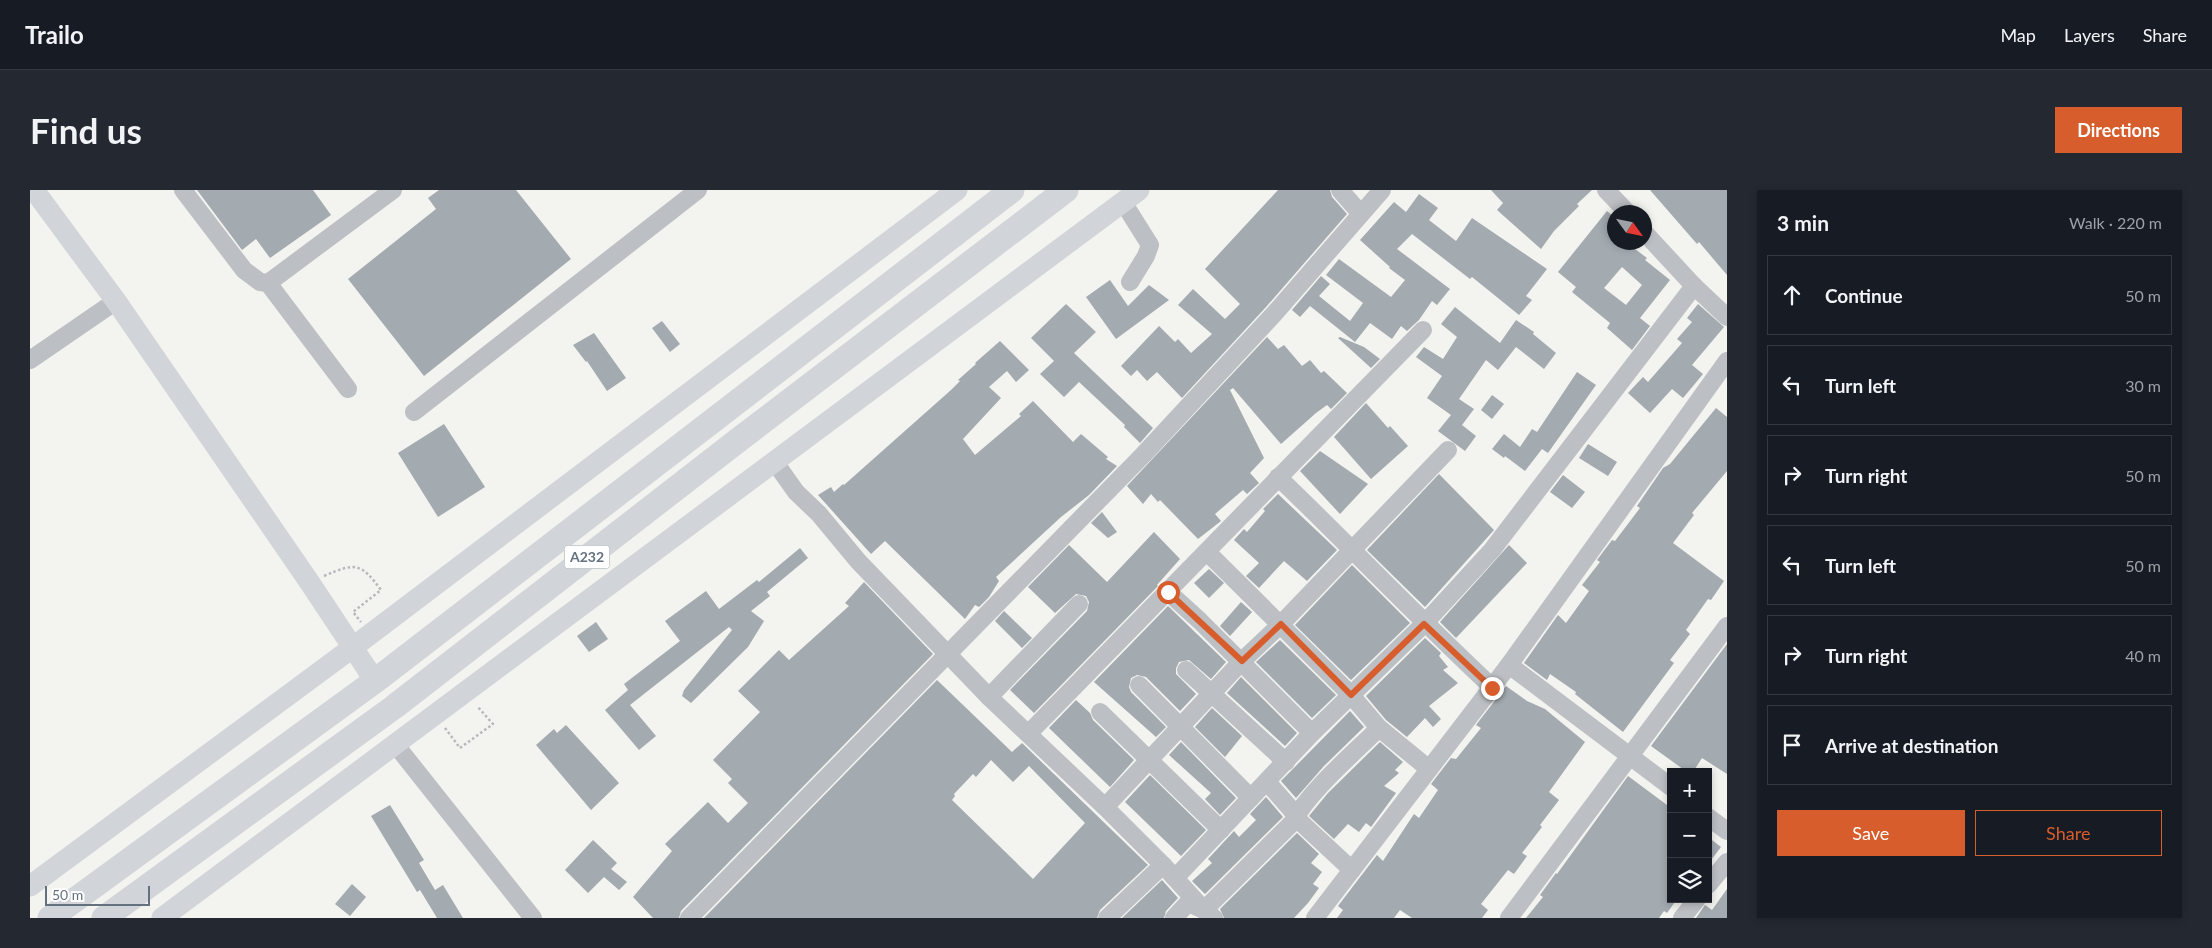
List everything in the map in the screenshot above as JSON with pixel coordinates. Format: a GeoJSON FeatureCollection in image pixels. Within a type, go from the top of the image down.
{"type":"FeatureCollection","features":[{"type":"Feature","properties":{"kind":"highway","name":"A232"},"geometry":{"type":"LineString","coordinates":[[50,918],[375,680],[1012,190]]}},
{"type":"Feature","properties":{"kind":"highway","name":"A232"},"geometry":{"type":"LineString","coordinates":[[104,918],[394,707],[1066,190]]}},
{"type":"Feature","properties":{"kind":"main road"},"geometry":{"type":"LineString","coordinates":[[34,190],[116,301],[375,680]]}},
{"type":"Feature","properties":{"kind":"main road"},"geometry":{"type":"LineString","coordinates":[[30,886],[352,648],[957,190]]}},
{"type":"Feature","properties":{"kind":"main road"},"geometry":{"type":"LineString","coordinates":[[162,918],[1131,196]]}},
{"type":"Feature","properties":{"kind":"street"},"geometry":{"type":"LineString","coordinates":[[183,190],[244,270],[260,282],[268,283],[393,190]]}},
{"type":"Feature","properties":{"kind":"street"},"geometry":{"type":"LineString","coordinates":[[414,412],[698,190]]}},
{"type":"Feature","properties":{"kind":"street"},"geometry":{"type":"LineString","coordinates":[[1340,190],[1361,214]]}},
{"type":"Feature","properties":{"kind":"street"},"geometry":{"type":"LineString","coordinates":[[689,918],[1144,455],[1274,314],[1382,190]]}},
{"type":"Feature","properties":{"kind":"street"},"geometry":{"type":"LineString","coordinates":[[1606,190],[1620,205]]}},
{"type":"Feature","properties":{"kind":"street"},"geometry":{"type":"LineString","coordinates":[[1130,282],[1150,245],[1131,196]]}},
{"type":"Feature","properties":{"kind":"street"},"geometry":{"type":"LineString","coordinates":[[1652,241],[1694,286],[1727,317]]}},
{"type":"Feature","properties":{"kind":"street"},"geometry":{"type":"LineString","coordinates":[[268,283],[348,389]]}},
{"type":"Feature","properties":{"kind":"street"},"geometry":{"type":"LineString","coordinates":[[1107,918],[1221,830],[1268,783],[1312,733],[1424,624],[1492,550],[1694,286]]}},
{"type":"Feature","properties":{"kind":"street"},"geometry":{"type":"LineString","coordinates":[[30,360],[116,301]]}},
{"type":"Feature","properties":{"kind":"street"},"geometry":{"type":"LineString","coordinates":[[1029,733],[1424,330]]}},
{"type":"Feature","properties":{"kind":"street"},"geometry":{"type":"LineString","coordinates":[[1315,918],[1492,688],[1726,368]]}},
{"type":"Feature","properties":{"kind":"street"},"geometry":{"type":"LineString","coordinates":[[1105,807],[1242,661],[1281,624],[1448,450]]}},
{"type":"Feature","properties":{"kind":"street"},"geometry":{"type":"LineString","coordinates":[[774,461],[796,492],[819,514],[858,561],[947,654],[989,697],[1105,807],[1209,914]]}},
{"type":"Feature","properties":{"kind":"street"},"geometry":{"type":"LineString","coordinates":[[1278,477],[1352,548],[1424,624],[1492,688]]}},
{"type":"Feature","properties":{"kind":"street"},"geometry":{"type":"LineString","coordinates":[[1207,552],[1351,695],[1379,728],[1429,769]]}},
{"type":"Feature","properties":{"kind":"street"},"geometry":{"type":"LineString","coordinates":[[1168,592],[1242,661],[1312,733]]}},
{"type":"Feature","properties":{"kind":"street"},"geometry":{"type":"LineString","coordinates":[[989,697],[1079,604]]}},
{"type":"Feature","properties":{"kind":"street"},"geometry":{"type":"LineString","coordinates":[[1509,918],[1727,626]]}},
{"type":"Feature","properties":{"kind":"street"},"geometry":{"type":"LineString","coordinates":[[1509,665],[1667,784]]}},
{"type":"Feature","properties":{"kind":"street"},"geometry":{"type":"LineString","coordinates":[[1186,670],[1286,762]]}},
{"type":"Feature","properties":{"kind":"street"},"geometry":{"type":"LineString","coordinates":[[1139,685],[1251,798]]}},
{"type":"Feature","properties":{"kind":"street"},"geometry":{"type":"LineString","coordinates":[[1100,712],[1221,830]]}},
{"type":"Feature","properties":{"kind":"street"},"geometry":{"type":"LineString","coordinates":[[1209,914],[1292,823],[1320,787],[1379,728]]}},
{"type":"Feature","properties":{"kind":"street"},"geometry":{"type":"LineString","coordinates":[[395,744],[533,918]]}},
{"type":"Feature","properties":{"kind":"street"},"geometry":{"type":"LineString","coordinates":[[1268,783],[1296,816],[1352,870]]}},
{"type":"Feature","properties":{"kind":"street"},"geometry":{"type":"LineString","coordinates":[[1712,819],[1727,831]]}},
{"type":"Feature","properties":{"kind":"street"},"geometry":{"type":"LineString","coordinates":[[1712,880],[1727,862]]}},
{"type":"Feature","properties":{"kind":"street"},"geometry":{"type":"LineString","coordinates":[[1174,918],[1188,903],[1209,914]]}},
{"type":"Feature","properties":{"kind":"street"},"geometry":{"type":"LineString","coordinates":[[1682,918],[1694,903]]}},
{"type":"Feature","properties":{"kind":"path"},"geometry":{"type":"LineString","coordinates":[[310,583],[340,569],[355,566],[367,572],[381,590],[353,612]]}},
{"type":"Feature","properties":{"kind":"path"},"geometry":{"type":"LineString","coordinates":[[460,748],[493,724],[472,701]]}},
{"type":"Feature","properties":{"kind":"building"},"geometry":{"type":"Polygon","coordinates":[[[197,190],[313,190],[331,215],[270,258],[256,239],[242,250],[197,190]]]}},
{"type":"Feature","properties":{"kind":"building"},"geometry":{"type":"Polygon","coordinates":[[[439,190],[516,190],[571,259],[424,376],[348,279],[436,209],[428,198],[439,190]]]}},
{"type":"Feature","properties":{"kind":"building"},"geometry":{"type":"Polygon","coordinates":[[[1278,190],[1330,190],[1332,197],[1347,214],[1266,307],[1182,398],[1157,372],[1147,381],[1137,370],[1131,376],[1121,366],[1159,326],[1175,342],[1178,339],[1191,353],[1212,334],[1178,305],[1193,289],[1225,319],[1240,304],[1205,269],[1278,190]]]}},
{"type":"Feature","properties":{"kind":"building"},"geometry":{"type":"Polygon","coordinates":[[[1491,190],[1592,190],[1577,204],[1579,206],[1554,231],[1541,249],[1497,210],[1503,203],[1491,190]]]}},
{"type":"Feature","properties":{"kind":"building"},"geometry":{"type":"Polygon","coordinates":[[[1650,190],[1727,190],[1727,275],[1699,242],[1697,244],[1650,190]]]}},
{"type":"Feature","properties":{"kind":"building"},"geometry":{"type":"Polygon","coordinates":[[[1419,194],[1438,208],[1429,220],[1456,241],[1472,218],[1547,269],[1526,296],[1532,300],[1519,315],[1472,277],[1470,279],[1412,234],[1397,249],[1450,289],[1437,305],[1432,301],[1419,320],[1407,331],[1401,326],[1392,339],[1370,323],[1355,342],[1310,306],[1300,317],[1292,310],[1321,276],[1330,284],[1319,296],[1350,321],[1363,303],[1326,275],[1339,259],[1391,297],[1405,280],[1389,268],[1360,240],[1394,202],[1406,212],[1419,194]]]}},
{"type":"Feature","properties":{"kind":"building"},"geometry":{"type":"Polygon","coordinates":[[[1607,211],[1607,250],[1636,250],[1647,258],[1645,260],[1670,280],[1640,318],[1650,326],[1632,350],[1607,328],[1610,323],[1572,292],[1576,287],[1558,272],[1607,211]],[[1622,267],[1604,288],[1626,305],[1642,285],[1622,267]]]}},
{"type":"Feature","properties":{"kind":"building"},"geometry":{"type":"Polygon","coordinates":[[[1110,280],[1128,306],[1149,285],[1169,300],[1116,339],[1086,297],[1110,280]]]}},
{"type":"Feature","properties":{"kind":"building"},"geometry":{"type":"Polygon","coordinates":[[[1066,304],[1096,332],[1074,353],[1153,428],[1140,443],[1124,427],[1125,425],[1079,382],[1064,397],[1040,374],[1054,361],[1031,338],[1066,304]]]}},
{"type":"Feature","properties":{"kind":"building"},"geometry":{"type":"Polygon","coordinates":[[[1698,304],[1724,327],[1692,365],[1703,374],[1683,398],[1672,389],[1650,413],[1628,393],[1643,377],[1648,382],[1682,343],[1677,339],[1692,322],[1687,318],[1698,304]]]}},
{"type":"Feature","properties":{"kind":"building"},"geometry":{"type":"Polygon","coordinates":[[[1455,307],[1500,343],[1516,320],[1534,332],[1533,334],[1556,353],[1544,369],[1516,347],[1498,370],[1486,360],[1459,399],[1474,409],[1462,425],[1476,436],[1465,451],[1438,431],[1451,415],[1427,398],[1442,376],[1416,357],[1424,347],[1443,359],[1457,337],[1441,324],[1455,307]]]}},
{"type":"Feature","properties":{"kind":"building"},"geometry":{"type":"Polygon","coordinates":[[[662,321],[680,344],[670,352],[652,328],[662,321]]]}},
{"type":"Feature","properties":{"kind":"building"},"geometry":{"type":"Polygon","coordinates":[[[594,333],[626,378],[607,391],[587,361],[573,345],[594,333]]]}},
{"type":"Feature","properties":{"kind":"building"},"geometry":{"type":"Polygon","coordinates":[[[1267,337],[1278,349],[1284,345],[1302,366],[1310,360],[1321,373],[1324,371],[1347,393],[1331,409],[1327,405],[1316,413],[1281,444],[1233,388],[1230,390],[1264,458],[1250,473],[1259,483],[1247,494],[1243,490],[1215,514],[1221,521],[1198,539],[1160,500],[1158,502],[1151,494],[1143,504],[1127,486],[1267,337]]]}},
{"type":"Feature","properties":{"kind":"building"},"geometry":{"type":"Polygon","coordinates":[[[1340,337],[1364,347],[1380,359],[1371,368],[1338,338],[1340,337]]]}},
{"type":"Feature","properties":{"kind":"building"},"geometry":{"type":"Polygon","coordinates":[[[1000,341],[1029,370],[1016,382],[1007,371],[989,387],[1001,398],[963,439],[975,455],[1021,416],[1019,414],[1033,401],[1073,442],[1081,434],[1108,457],[1106,459],[1117,466],[1089,495],[1061,517],[996,577],[999,581],[989,597],[979,607],[975,605],[965,619],[885,541],[871,554],[818,495],[831,487],[834,492],[844,485],[951,390],[975,363],[1000,341]]]}},
{"type":"Feature","properties":{"kind":"building"},"geometry":{"type":"Polygon","coordinates":[[[1577,372],[1596,385],[1548,453],[1542,449],[1525,471],[1492,449],[1504,434],[1520,447],[1532,429],[1537,432],[1577,372]]]}},
{"type":"Feature","properties":{"kind":"building"},"geometry":{"type":"Polygon","coordinates":[[[1492,395],[1504,404],[1492,419],[1481,410],[1492,395]]]}},
{"type":"Feature","properties":{"kind":"building"},"geometry":{"type":"Polygon","coordinates":[[[1366,403],[1388,428],[1390,426],[1408,446],[1371,479],[1334,437],[1366,403]]]}},
{"type":"Feature","properties":{"kind":"building"},"geometry":{"type":"Polygon","coordinates":[[[1716,408],[1727,417],[1727,471],[1692,513],[1694,515],[1673,543],[1724,581],[1711,600],[1708,599],[1686,630],[1690,634],[1670,660],[1674,663],[1623,732],[1575,694],[1576,692],[1550,674],[1547,680],[1524,663],[1558,615],[1566,623],[1589,591],[1582,585],[1600,562],[1597,560],[1612,540],[1615,541],[1640,508],[1637,506],[1663,468],[1670,464],[1716,408]]]}},
{"type":"Feature","properties":{"kind":"building"},"geometry":{"type":"Polygon","coordinates":[[[444,424],[485,487],[438,517],[398,453],[444,424]]]}},
{"type":"Feature","properties":{"kind":"building"},"geometry":{"type":"Polygon","coordinates":[[[1588,444],[1617,462],[1608,476],[1579,458],[1588,444]]]}},
{"type":"Feature","properties":{"kind":"building"},"geometry":{"type":"Polygon","coordinates":[[[1320,451],[1368,484],[1340,514],[1300,471],[1320,451]]]}},
{"type":"Feature","properties":{"kind":"building"},"geometry":{"type":"Polygon","coordinates":[[[1439,474],[1494,530],[1425,607],[1367,550],[1439,474]]]}},
{"type":"Feature","properties":{"kind":"building"},"geometry":{"type":"Polygon","coordinates":[[[1563,475],[1585,492],[1572,508],[1550,492],[1563,475]]]}},
{"type":"Feature","properties":{"kind":"building"},"geometry":{"type":"Polygon","coordinates":[[[1278,494],[1337,550],[1307,581],[1284,561],[1259,588],[1246,576],[1259,563],[1234,540],[1244,529],[1247,532],[1265,511],[1263,509],[1278,494]]]}},
{"type":"Feature","properties":{"kind":"building"},"geometry":{"type":"Polygon","coordinates":[[[1102,512],[1117,532],[1108,538],[1091,523],[1102,512]]]}},
{"type":"Feature","properties":{"kind":"building"},"geometry":{"type":"Polygon","coordinates":[[[1154,532],[1180,559],[1158,586],[1034,713],[1010,690],[1087,611],[1089,602],[1086,596],[1076,594],[1055,613],[1028,587],[1069,545],[1107,582],[1154,532]]]}},
{"type":"Feature","properties":{"kind":"building"},"geometry":{"type":"Polygon","coordinates":[[[1509,545],[1527,563],[1456,638],[1440,622],[1509,545]]]}},
{"type":"Feature","properties":{"kind":"building"},"geometry":{"type":"Polygon","coordinates":[[[800,548],[808,558],[767,592],[770,596],[751,611],[764,621],[748,647],[691,703],[682,696],[684,690],[732,630],[729,627],[630,705],[656,736],[639,750],[605,710],[628,690],[624,684],[680,641],[665,621],[706,591],[719,609],[757,580],[759,582],[800,548]]]}},
{"type":"Feature","properties":{"kind":"building"},"geometry":{"type":"Polygon","coordinates":[[[1352,565],[1410,623],[1351,680],[1295,625],[1352,565]]]}},
{"type":"Feature","properties":{"kind":"building"},"geometry":{"type":"Polygon","coordinates":[[[1209,569],[1224,583],[1209,598],[1194,583],[1209,569]]]}},
{"type":"Feature","properties":{"kind":"building"},"geometry":{"type":"Polygon","coordinates":[[[864,582],[933,654],[681,911],[679,918],[653,918],[633,897],[672,851],[665,844],[708,802],[728,823],[748,803],[728,783],[732,779],[713,760],[760,712],[738,691],[779,650],[789,660],[849,606],[845,603],[864,582]]]}},
{"type":"Feature","properties":{"kind":"building"},"geometry":{"type":"Polygon","coordinates":[[[1241,602],[1252,612],[1230,636],[1220,626],[1241,602]]]}},
{"type":"Feature","properties":{"kind":"building"},"geometry":{"type":"Polygon","coordinates":[[[1168,606],[1226,662],[1211,679],[1189,660],[1179,662],[1176,674],[1196,694],[1180,711],[1146,677],[1137,675],[1131,678],[1129,687],[1131,692],[1166,727],[1156,737],[1094,682],[1168,606]]]}},
{"type":"Feature","properties":{"kind":"building"},"geometry":{"type":"Polygon","coordinates":[[[1004,611],[1032,638],[1022,648],[995,621],[1004,611]]]}},
{"type":"Feature","properties":{"kind":"building"},"geometry":{"type":"Polygon","coordinates":[[[596,622],[608,639],[589,652],[577,636],[596,622]]]}},
{"type":"Feature","properties":{"kind":"building"},"geometry":{"type":"Polygon","coordinates":[[[1425,638],[1441,653],[1439,656],[1448,667],[1443,670],[1458,683],[1429,706],[1441,719],[1433,727],[1425,718],[1407,737],[1386,720],[1366,696],[1425,638]]]}},
{"type":"Feature","properties":{"kind":"building"},"geometry":{"type":"Polygon","coordinates":[[[1280,640],[1336,695],[1312,718],[1256,662],[1280,640]]]}},
{"type":"Feature","properties":{"kind":"building"},"geometry":{"type":"Polygon","coordinates":[[[1727,644],[1727,774],[1702,758],[1696,768],[1681,768],[1651,746],[1727,644]]]}},
{"type":"Feature","properties":{"kind":"building"},"geometry":{"type":"Polygon","coordinates":[[[1241,677],[1297,733],[1285,746],[1227,693],[1241,677]]]}},
{"type":"Feature","properties":{"kind":"building"},"geometry":{"type":"Polygon","coordinates":[[[937,680],[1012,752],[1022,743],[1148,865],[1100,910],[1097,918],[704,918],[937,680]],[[991,760],[976,777],[973,774],[954,794],[955,796],[952,800],[1033,879],[1085,823],[1029,766],[1013,782],[991,760]]]}},
{"type":"Feature","properties":{"kind":"building"},"geometry":{"type":"Polygon","coordinates":[[[1506,686],[1527,701],[1545,709],[1585,742],[1549,792],[1559,800],[1540,825],[1542,827],[1522,853],[1527,856],[1514,874],[1508,870],[1481,904],[1488,910],[1482,918],[1412,918],[1400,910],[1394,918],[1337,918],[1343,910],[1338,906],[1377,855],[1383,861],[1414,814],[1419,818],[1438,790],[1431,784],[1451,758],[1456,759],[1481,728],[1476,725],[1506,686]]]}},
{"type":"Feature","properties":{"kind":"building"},"geometry":{"type":"Polygon","coordinates":[[[1076,700],[1090,713],[1093,720],[1134,760],[1110,787],[1049,728],[1076,700]]]}},
{"type":"Feature","properties":{"kind":"building"},"geometry":{"type":"Polygon","coordinates":[[[1212,708],[1242,736],[1225,757],[1195,727],[1212,708]]]}},
{"type":"Feature","properties":{"kind":"building"},"geometry":{"type":"Polygon","coordinates":[[[1350,711],[1364,727],[1324,766],[1296,798],[1281,781],[1350,711]]]}},
{"type":"Feature","properties":{"kind":"building"},"geometry":{"type":"Polygon","coordinates":[[[566,725],[619,783],[591,810],[536,745],[554,729],[557,733],[566,725]]]}},
{"type":"Feature","properties":{"kind":"building"},"geometry":{"type":"Polygon","coordinates":[[[1181,742],[1236,798],[1220,815],[1205,799],[1211,793],[1169,755],[1181,742]]]}},
{"type":"Feature","properties":{"kind":"building"},"geometry":{"type":"Polygon","coordinates":[[[1380,742],[1403,762],[1395,770],[1399,773],[1384,786],[1396,793],[1371,827],[1366,823],[1359,832],[1348,824],[1334,839],[1309,816],[1328,793],[1380,742]]]}},
{"type":"Feature","properties":{"kind":"building"},"geometry":{"type":"Polygon","coordinates":[[[1150,775],[1206,830],[1181,856],[1125,802],[1150,775]]]}},
{"type":"Feature","properties":{"kind":"building"},"geometry":{"type":"Polygon","coordinates":[[[1628,776],[1667,805],[1667,903],[1674,903],[1667,913],[1664,911],[1659,918],[1526,918],[1543,897],[1540,895],[1628,776]]]}},
{"type":"Feature","properties":{"kind":"building"},"geometry":{"type":"Polygon","coordinates":[[[1266,797],[1283,817],[1205,894],[1192,881],[1212,863],[1208,859],[1234,831],[1239,837],[1256,820],[1250,814],[1266,797]]]}},
{"type":"Feature","properties":{"kind":"building"},"geometry":{"type":"Polygon","coordinates":[[[390,805],[424,860],[419,863],[435,890],[443,885],[463,918],[437,918],[420,890],[417,892],[371,816],[390,805]]]}},
{"type":"Feature","properties":{"kind":"building"},"geometry":{"type":"Polygon","coordinates":[[[1297,833],[1319,854],[1311,863],[1322,872],[1313,884],[1319,888],[1308,903],[1294,918],[1224,918],[1220,909],[1297,833]]]}},
{"type":"Feature","properties":{"kind":"building"},"geometry":{"type":"Polygon","coordinates":[[[593,840],[617,863],[611,869],[627,882],[619,890],[604,877],[588,893],[565,870],[593,840]]]}},
{"type":"Feature","properties":{"kind":"building"},"geometry":{"type":"Polygon","coordinates":[[[1712,840],[1721,847],[1712,859],[1712,840]]]}},
{"type":"Feature","properties":{"kind":"building"},"geometry":{"type":"Polygon","coordinates":[[[1162,880],[1178,898],[1166,911],[1164,918],[1122,918],[1162,880]]]}},
{"type":"Feature","properties":{"kind":"building"},"geometry":{"type":"Polygon","coordinates":[[[352,884],[366,897],[350,916],[335,904],[352,884]]]}},
{"type":"Feature","properties":{"kind":"building"},"geometry":{"type":"Polygon","coordinates":[[[1727,889],[1727,918],[1696,918],[1705,905],[1712,910],[1727,889]]]}},
{"type":"Feature","properties":{"kind":"route"},"geometry":{"type":"LineString","coordinates":[[1168,592],[1242,661],[1281,624],[1351,695],[1424,624],[1492,688]]}}]}
